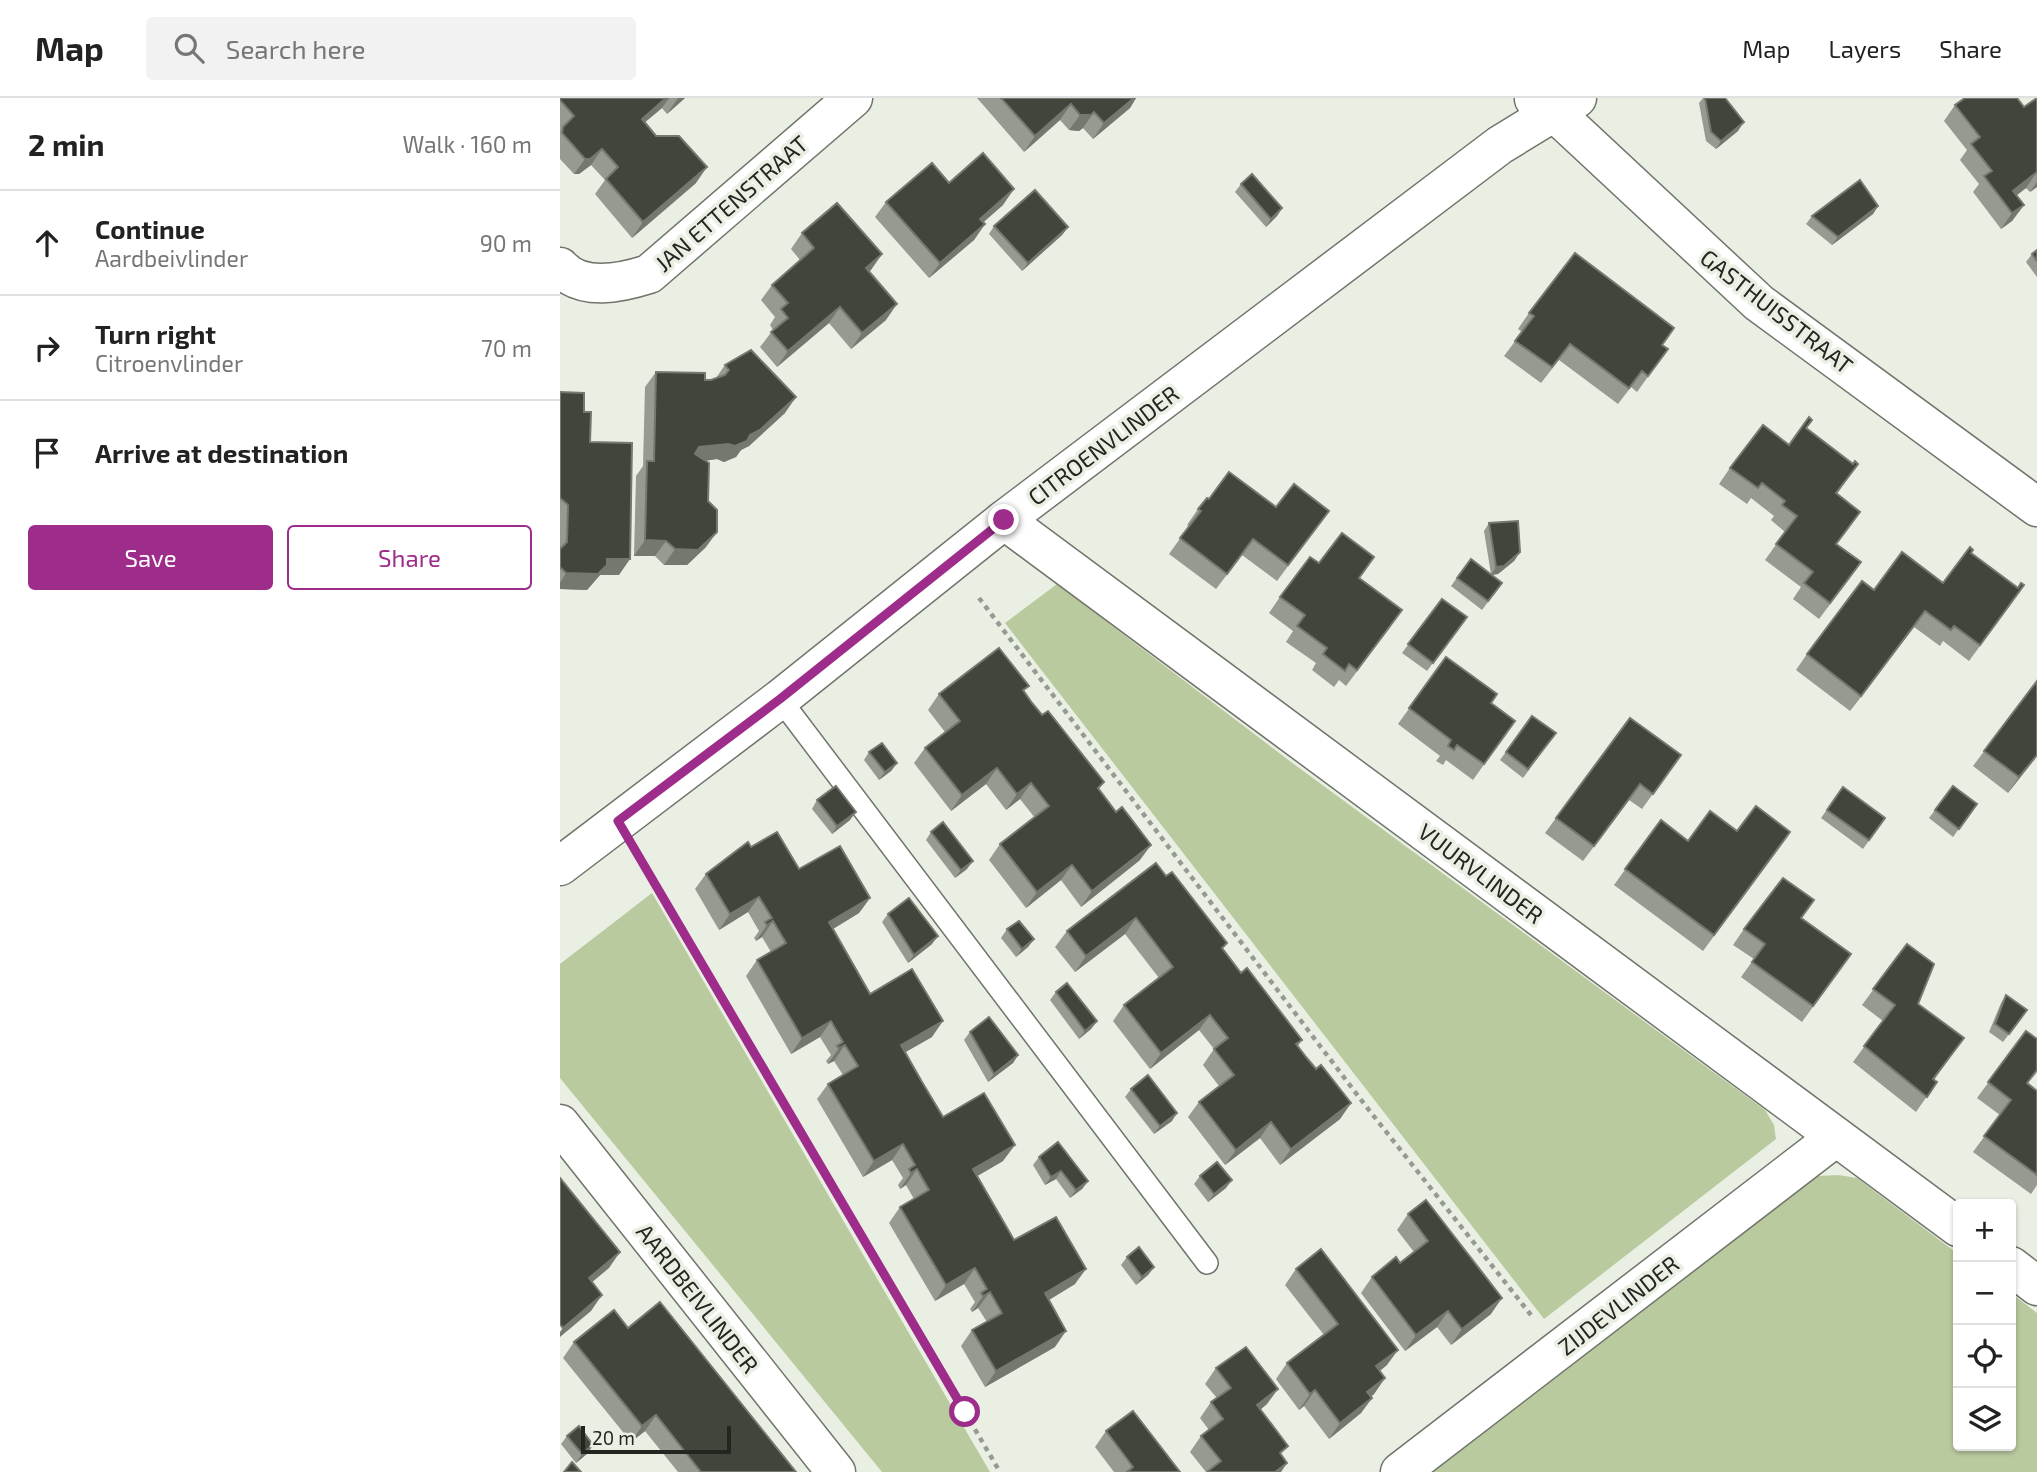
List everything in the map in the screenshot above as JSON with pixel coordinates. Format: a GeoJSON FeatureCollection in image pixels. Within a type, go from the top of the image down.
{"type":"FeatureCollection","features":[{"type":"Feature","properties":{"kind":"street","name":"JAN ETTENSTRAAT"},"geometry":{"type":"LineString","coordinates":[[560,267],[593,283],[620,284],[649,274],[853,98]]}},
{"type":"Feature","properties":{"kind":"street","name":"GASTHUISSTRAAT"},"geometry":{"type":"LineString","coordinates":[[1554,102],[1759,303],[2037,507]]}},
{"type":"Feature","properties":{"kind":"street","name":"CITROENVLINDER"},"geometry":{"type":"LineString","coordinates":[[560,866],[780,699],[1004,520],[1554,102]]}},
{"type":"Feature","properties":{"kind":"street","name":"VUURVLINDER"},"geometry":{"type":"LineString","coordinates":[[1004,520],[1953,1223]]}},
{"type":"Feature","properties":{"kind":"street","name":"AARDBEIVLINDER"},"geometry":{"type":"LineString","coordinates":[[560,1124],[836,1472]]}},
{"type":"Feature","properties":{"kind":"street","name":"ZIJDEVLINDER"},"geometry":{"type":"LineString","coordinates":[[1400,1472],[1836,1137]]}},
{"type":"Feature","properties":{"kind":"street"},"geometry":{"type":"LineString","coordinates":[[2016,1270],[2037,1286]]}},
{"type":"Feature","properties":{"kind":"lane"},"geometry":{"type":"LineString","coordinates":[[780,699],[1207,1263]]}},
{"type":"Feature","properties":{"kind":"path"},"geometry":{"type":"LineString","coordinates":[[953,563],[1365,1105],[1559,1350]]}},
{"type":"Feature","properties":{"kind":"path"},"geometry":{"type":"LineString","coordinates":[[618,821],[1000,1472]]}},
{"type":"Feature","properties":{"kind":"green space"},"geometry":{"type":"Polygon","coordinates":[[[1057,584],[1291,762],[1765,1110],[1774,1125],[1776,1139],[1544,1319],[1005,623],[1057,584]]]}},
{"type":"Feature","properties":{"kind":"green space"},"geometry":{"type":"Polygon","coordinates":[[[652,893],[990,1472],[882,1472],[560,1078],[560,964],[652,893]]]}},
{"type":"Feature","properties":{"kind":"green space"},"geometry":{"type":"Polygon","coordinates":[[[1818,1176],[1857,1178],[1953,1250],[1953,1451],[2016,1451],[2016,1297],[2037,1313],[2037,1472],[1431,1472],[1818,1176]]]}},
{"type":"Feature","properties":{"kind":"building"},"geometry":{"type":"Polygon","coordinates":[[[560,98],[666,98],[642,119],[656,136],[679,136],[707,167],[643,222],[606,179],[618,167],[602,149],[590,159],[585,159],[562,133],[563,127],[574,116],[560,98]]]}},
{"type":"Feature","properties":{"kind":"building"},"geometry":{"type":"Polygon","coordinates":[[[1001,98],[1134,98],[1104,123],[1094,112],[1091,115],[1080,115],[1071,104],[1035,136],[1001,98]]]}},
{"type":"Feature","properties":{"kind":"building"},"geometry":{"type":"Polygon","coordinates":[[[1705,98],[1725,98],[1744,122],[1721,141],[1711,132],[1705,98]]]}},
{"type":"Feature","properties":{"kind":"building"},"geometry":{"type":"Polygon","coordinates":[[[1965,98],[2017,98],[2024,107],[2037,98],[2037,172],[2013,191],[2024,205],[2012,213],[1984,176],[1992,171],[1971,144],[1980,137],[1955,105],[1965,98]]]}},
{"type":"Feature","properties":{"kind":"building"},"geometry":{"type":"Polygon","coordinates":[[[983,153],[1014,189],[980,219],[985,224],[940,263],[886,202],[932,163],[949,183],[983,153]]]}},
{"type":"Feature","properties":{"kind":"building"},"geometry":{"type":"Polygon","coordinates":[[[1252,174],[1282,208],[1271,219],[1241,184],[1252,174]]]}},
{"type":"Feature","properties":{"kind":"building"},"geometry":{"type":"Polygon","coordinates":[[[1860,180],[1878,206],[1838,237],[1812,216],[1860,180]]]}},
{"type":"Feature","properties":{"kind":"building"},"geometry":{"type":"Polygon","coordinates":[[[1035,190],[1068,227],[1028,263],[994,226],[1035,190]]]}},
{"type":"Feature","properties":{"kind":"building"},"geometry":{"type":"Polygon","coordinates":[[[837,203],[882,254],[866,268],[897,304],[862,333],[840,307],[788,351],[771,332],[788,318],[781,309],[788,303],[772,285],[814,248],[802,233],[837,203]]]}},
{"type":"Feature","properties":{"kind":"building"},"geometry":{"type":"Polygon","coordinates":[[[1575,253],[1674,328],[1662,345],[1668,349],[1648,376],[1642,371],[1629,388],[1570,344],[1552,367],[1515,341],[1534,316],[1529,313],[1575,253]]]}},
{"type":"Feature","properties":{"kind":"building"},"geometry":{"type":"Polygon","coordinates":[[[751,350],[796,397],[760,430],[750,435],[747,441],[735,446],[728,444],[699,447],[695,454],[709,463],[708,501],[717,510],[717,532],[698,550],[675,549],[666,541],[645,540],[647,461],[654,461],[656,372],[705,373],[705,380],[711,380],[725,375],[729,370],[725,365],[751,350]]]}},
{"type":"Feature","properties":{"kind":"building"},"geometry":{"type":"Polygon","coordinates":[[[560,392],[584,393],[584,412],[591,412],[590,442],[632,443],[630,559],[607,559],[607,565],[598,574],[566,573],[560,567],[560,549],[567,542],[568,505],[560,498],[560,392]]]}},
{"type":"Feature","properties":{"kind":"building"},"geometry":{"type":"Polygon","coordinates":[[[1809,417],[1812,420],[1806,428],[1853,464],[1855,461],[1858,464],[1836,493],[1860,512],[1836,544],[1861,562],[1830,603],[1804,583],[1813,572],[1776,544],[1797,516],[1782,505],[1785,501],[1762,483],[1758,488],[1730,468],[1763,425],[1789,445],[1809,417]]]}},
{"type":"Feature","properties":{"kind":"building"},"geometry":{"type":"Polygon","coordinates":[[[1229,472],[1276,507],[1294,484],[1329,511],[1288,565],[1253,539],[1227,574],[1180,538],[1201,511],[1198,509],[1229,472]]]}},
{"type":"Feature","properties":{"kind":"building"},"geometry":{"type":"Polygon","coordinates":[[[1518,521],[1520,552],[1504,566],[1496,567],[1489,523],[1518,521]]]}},
{"type":"Feature","properties":{"kind":"building"},"geometry":{"type":"Polygon","coordinates":[[[1342,533],[1374,557],[1359,578],[1402,610],[1357,670],[1349,664],[1345,671],[1323,654],[1327,648],[1297,626],[1305,615],[1280,597],[1310,557],[1319,563],[1342,533]]]}},
{"type":"Feature","properties":{"kind":"building"},"geometry":{"type":"Polygon","coordinates":[[[1970,547],[1973,550],[1971,553],[2018,588],[2021,583],[2024,585],[1980,645],[1954,626],[1951,630],[1925,611],[1861,696],[1807,654],[1862,581],[1874,590],[1902,552],[1943,583],[1970,547]]]}},
{"type":"Feature","properties":{"kind":"building"},"geometry":{"type":"Polygon","coordinates":[[[1471,559],[1502,583],[1488,601],[1457,578],[1471,559]]]}},
{"type":"Feature","properties":{"kind":"building"},"geometry":{"type":"Polygon","coordinates":[[[1442,599],[1467,617],[1433,663],[1408,644],[1442,599]]]}},
{"type":"Feature","properties":{"kind":"building"},"geometry":{"type":"Polygon","coordinates":[[[999,648],[1029,686],[1023,690],[1032,703],[1042,715],[1048,711],[1104,782],[1098,788],[1116,812],[1122,807],[1151,845],[1092,891],[1072,865],[1037,892],[1000,844],[1049,806],[1031,783],[1017,794],[997,768],[962,795],[925,748],[960,721],[939,694],[999,648]]]}},
{"type":"Feature","properties":{"kind":"building"},"geometry":{"type":"Polygon","coordinates":[[[1446,657],[1497,694],[1491,703],[1515,721],[1484,764],[1457,745],[1454,750],[1448,746],[1451,740],[1409,708],[1446,657]]]}},
{"type":"Feature","properties":{"kind":"building"},"geometry":{"type":"Polygon","coordinates":[[[2037,681],[2037,755],[2019,777],[1984,751],[2037,681]]]}},
{"type":"Feature","properties":{"kind":"building"},"geometry":{"type":"Polygon","coordinates":[[[1532,716],[1556,733],[1528,769],[1506,752],[1532,716]]]}},
{"type":"Feature","properties":{"kind":"building"},"geometry":{"type":"Polygon","coordinates":[[[1630,718],[1681,755],[1653,794],[1640,784],[1594,846],[1556,818],[1630,718]]]}},
{"type":"Feature","properties":{"kind":"building"},"geometry":{"type":"Polygon","coordinates":[[[882,743],[897,763],[885,772],[869,752],[882,743]]]}},
{"type":"Feature","properties":{"kind":"building"},"geometry":{"type":"Polygon","coordinates":[[[836,786],[856,812],[837,826],[817,800],[836,786]]]}},
{"type":"Feature","properties":{"kind":"building"},"geometry":{"type":"Polygon","coordinates":[[[1953,786],[1977,804],[1959,829],[1935,810],[1953,786]]]}},
{"type":"Feature","properties":{"kind":"building"},"geometry":{"type":"Polygon","coordinates":[[[1843,787],[1885,818],[1869,840],[1827,810],[1843,787]]]}},
{"type":"Feature","properties":{"kind":"building"},"geometry":{"type":"Polygon","coordinates":[[[1756,806],[1790,832],[1714,935],[1625,869],[1661,820],[1688,841],[1710,811],[1737,831],[1756,806]]]}},
{"type":"Feature","properties":{"kind":"building"},"geometry":{"type":"Polygon","coordinates":[[[943,822],[973,861],[961,870],[931,832],[943,822]]]}},
{"type":"Feature","properties":{"kind":"building"},"geometry":{"type":"Polygon","coordinates":[[[777,832],[799,869],[840,846],[870,898],[829,922],[870,994],[912,969],[943,1021],[901,1045],[922,1082],[943,1117],[984,1093],[1015,1145],[973,1169],[1014,1240],[1056,1217],[1086,1269],[1045,1293],[1066,1331],[996,1371],[972,1330],[1002,1313],[990,1292],[983,1296],[981,1293],[987,1289],[975,1268],[946,1285],[900,1207],[929,1190],[917,1169],[911,1173],[909,1169],[915,1165],[903,1144],[874,1161],[828,1084],[858,1066],[845,1045],[839,1048],[837,1046],[843,1042],[831,1021],[802,1038],[757,960],[786,943],[773,921],[767,925],[765,922],[772,918],[759,897],[730,914],[706,874],[748,842],[751,847],[777,832]]]}},
{"type":"Feature","properties":{"kind":"building"},"geometry":{"type":"Polygon","coordinates":[[[1156,863],[1166,876],[1172,872],[1227,943],[1222,948],[1241,973],[1247,968],[1302,1040],[1296,1044],[1306,1057],[1316,1069],[1321,1065],[1351,1103],[1291,1149],[1271,1122],[1236,1150],[1199,1102],[1234,1075],[1214,1049],[1228,1038],[1210,1015],[1161,1053],[1124,1005],[1173,967],[1136,918],[1086,956],[1067,931],[1156,863]]]}},
{"type":"Feature","properties":{"kind":"building"},"geometry":{"type":"Polygon","coordinates":[[[1783,878],[1814,900],[1801,918],[1851,954],[1813,1006],[1752,962],[1765,944],[1744,929],[1783,878]]]}},
{"type":"Feature","properties":{"kind":"building"},"geometry":{"type":"Polygon","coordinates":[[[909,898],[938,936],[914,955],[888,914],[909,898]]]}},
{"type":"Feature","properties":{"kind":"building"},"geometry":{"type":"Polygon","coordinates":[[[1019,921],[1034,939],[1022,949],[1007,929],[1019,921]]]}},
{"type":"Feature","properties":{"kind":"building"},"geometry":{"type":"Polygon","coordinates":[[[1907,944],[1934,964],[1918,1004],[1964,1038],[1933,1079],[1937,1082],[1927,1097],[1864,1046],[1895,1005],[1873,989],[1907,944]]]}},
{"type":"Feature","properties":{"kind":"building"},"geometry":{"type":"Polygon","coordinates":[[[1067,983],[1097,1021],[1085,1031],[1056,992],[1067,983]]]}},
{"type":"Feature","properties":{"kind":"building"},"geometry":{"type":"Polygon","coordinates":[[[2006,995],[2027,1010],[2009,1034],[1995,1024],[2006,995]]]}},
{"type":"Feature","properties":{"kind":"building"},"geometry":{"type":"Polygon","coordinates":[[[989,1017],[1018,1055],[994,1074],[970,1032],[989,1017]]]}},
{"type":"Feature","properties":{"kind":"building"},"geometry":{"type":"Polygon","coordinates":[[[2026,1031],[2037,1039],[2037,1070],[2027,1083],[2037,1091],[2037,1175],[1984,1136],[2011,1100],[1988,1082],[2026,1031]]]}},
{"type":"Feature","properties":{"kind":"building"},"geometry":{"type":"Polygon","coordinates":[[[1148,1075],[1177,1113],[1160,1126],[1131,1089],[1148,1075]]]}},
{"type":"Feature","properties":{"kind":"building"},"geometry":{"type":"Polygon","coordinates":[[[1058,1142],[1088,1181],[1076,1190],[1061,1171],[1051,1177],[1039,1157],[1058,1142]]]}},
{"type":"Feature","properties":{"kind":"building"},"geometry":{"type":"Polygon","coordinates":[[[1217,1162],[1232,1180],[1214,1194],[1200,1176],[1217,1162]]]}},
{"type":"Feature","properties":{"kind":"building"},"geometry":{"type":"Polygon","coordinates":[[[560,1178],[620,1252],[589,1278],[602,1295],[563,1328],[560,1324],[560,1178]]]}},
{"type":"Feature","properties":{"kind":"building"},"geometry":{"type":"Polygon","coordinates":[[[1426,1200],[1502,1298],[1462,1329],[1448,1311],[1416,1335],[1372,1277],[1396,1257],[1400,1263],[1428,1241],[1408,1214],[1426,1200]]]}},
{"type":"Feature","properties":{"kind":"building"},"geometry":{"type":"Polygon","coordinates":[[[1139,1247],[1154,1267],[1142,1277],[1127,1257],[1139,1247]]]}},
{"type":"Feature","properties":{"kind":"building"},"geometry":{"type":"Polygon","coordinates":[[[1321,1249],[1398,1350],[1376,1366],[1385,1378],[1367,1392],[1372,1398],[1340,1423],[1315,1390],[1310,1394],[1287,1363],[1338,1324],[1296,1269],[1321,1249]]]}},
{"type":"Feature","properties":{"kind":"building"},"geometry":{"type":"Polygon","coordinates":[[[660,1302],[796,1472],[701,1472],[656,1415],[642,1426],[574,1342],[614,1310],[628,1328],[660,1302]]]}},
{"type":"Feature","properties":{"kind":"building"},"geometry":{"type":"Polygon","coordinates":[[[1246,1347],[1278,1389],[1257,1405],[1288,1446],[1280,1453],[1287,1463],[1275,1472],[1209,1472],[1221,1461],[1201,1436],[1223,1419],[1211,1402],[1231,1388],[1216,1368],[1246,1347]]]}},
{"type":"Feature","properties":{"kind":"building"},"geometry":{"type":"Polygon","coordinates":[[[1133,1411],[1180,1472],[1127,1472],[1133,1467],[1106,1431],[1133,1411]]]}},
{"type":"Feature","properties":{"kind":"building"},"geometry":{"type":"Polygon","coordinates":[[[579,1426],[593,1445],[582,1454],[567,1436],[579,1426]]]}},
{"type":"Feature","properties":{"kind":"building"},"geometry":{"type":"Polygon","coordinates":[[[572,1462],[581,1472],[564,1472],[572,1462]]]}},
{"type":"Feature","properties":{"kind":"route"},"geometry":{"type":"LineString","coordinates":[[965,1412],[618,821],[780,699],[1004,520]]}}]}
